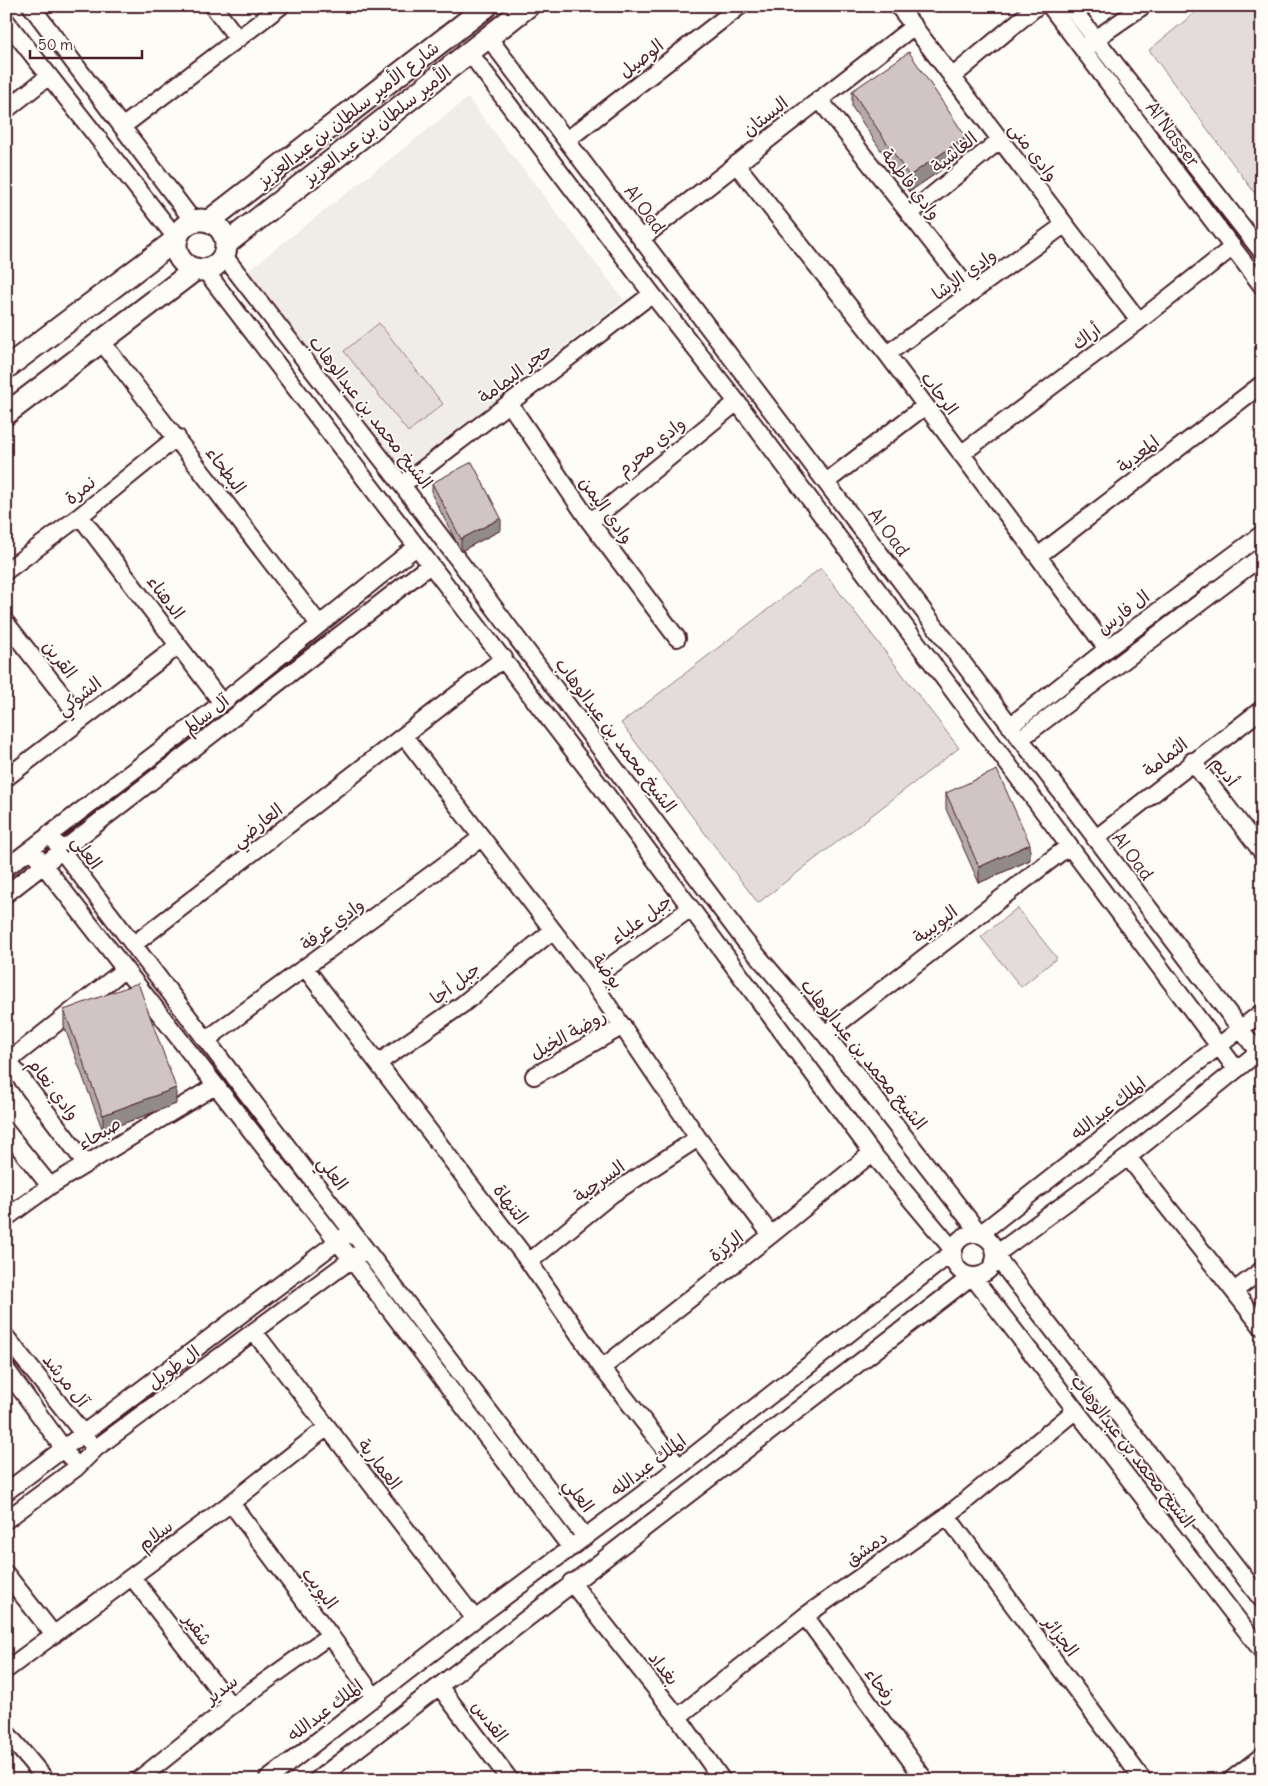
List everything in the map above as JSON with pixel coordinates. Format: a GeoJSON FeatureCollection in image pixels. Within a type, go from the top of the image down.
{"type":"FeatureCollection","features":[{"type":"Feature","properties":{"kind":"main road","name":"شارع الأمير سلطان بن عبدالعزيز"},"geometry":{"type":"LineString","coordinates":[[201,221],[487,6]]}},
{"type":"Feature","properties":{"kind":"main road","name":"الأمير سلطان بن عبدالعزيز"},"geometry":{"type":"LineString","coordinates":[[225,250],[528,6]]}},
{"type":"Feature","properties":{"kind":"main road"},"geometry":{"type":"LineString","coordinates":[[6,414],[101,341],[200,269],[219,262],[225,250],[221,230],[201,221],[180,231],[177,239],[178,255],[189,266],[200,269]]}},
{"type":"Feature","properties":{"kind":"main road"},"geometry":{"type":"LineString","coordinates":[[6,368],[177,239]]}},
{"type":"Feature","properties":{"kind":"street"},"geometry":{"type":"LineString","coordinates":[[31,6],[122,127],[201,221]]}},
{"type":"Feature","properties":{"kind":"street"},"geometry":{"type":"LineString","coordinates":[[213,6],[238,39]]}},
{"type":"Feature","properties":{"kind":"street"},"geometry":{"type":"LineString","coordinates":[[122,127],[281,6]]}},
{"type":"Feature","properties":{"kind":"street","name":"الوصيل"},"geometry":{"type":"LineString","coordinates":[[567,140],[740,6]]}},
{"type":"Feature","properties":{"kind":"street","name":"وادى منى"},"geometry":{"type":"LineString","coordinates":[[898,6],[1064,226],[1139,321]]}},
{"type":"Feature","properties":{"kind":"street"},"geometry":{"type":"LineString","coordinates":[[952,77],[1037,6]]}},
{"type":"Feature","properties":{"kind":"street","name":"Al Nasser"},"geometry":{"type":"LineString","coordinates":[[1050,6],[1089,43],[1262,252]]}},
{"type":"Feature","properties":{"kind":"street","name":"Al Nasser"},"geometry":{"type":"LineString","coordinates":[[1070,6],[1089,43],[1262,286]]}},
{"type":"Feature","properties":{"kind":"street"},"geometry":{"type":"LineString","coordinates":[[1089,43],[1143,6]]}},
{"type":"Feature","properties":{"kind":"street"},"geometry":{"type":"LineString","coordinates":[[6,21],[177,239]]}},
{"type":"Feature","properties":{"kind":"street","name":"البستان"},"geometry":{"type":"LineString","coordinates":[[642,238],[914,26]]}},
{"type":"Feature","properties":{"kind":"street","name":"Al Oad"},"geometry":{"type":"LineString","coordinates":[[488,37],[1095,839],[1240,1029],[1260,1051]]}},
{"type":"Feature","properties":{"kind":"street"},"geometry":{"type":"LineString","coordinates":[[469,52],[652,294],[737,402],[1236,1069]]}},
{"type":"Feature","properties":{"kind":"street"},"geometry":{"type":"LineString","coordinates":[[6,110],[49,76]]}},
{"type":"Feature","properties":{"kind":"street","name":"وادي فاطمة"},"geometry":{"type":"LineString","coordinates":[[819,99],[972,293]]}},
{"type":"Feature","properties":{"kind":"street","name":"الغاشية"},"geometry":{"type":"LineString","coordinates":[[909,214],[1000,140]]}},
{"type":"Feature","properties":{"kind":"street","name":"الرحاب"},"geometry":{"type":"LineString","coordinates":[[736,164],[887,354],[1108,649]]}},
{"type":"Feature","properties":{"kind":"street","name":"وادي الرشا"},"geometry":{"type":"LineString","coordinates":[[887,354],[1064,226]]}},
{"type":"Feature","properties":{"kind":"street","name":"أراك"},"geometry":{"type":"LineString","coordinates":[[961,454],[1139,321],[1233,247]]}},
{"type":"Feature","properties":{"kind":"street","name":"الشيخ محمد بن عبدالوهاب"},"geometry":{"type":"LineString","coordinates":[[225,250],[744,940],[825,1034],[980,1234]]}},
{"type":"Feature","properties":{"kind":"street"},"geometry":{"type":"LineString","coordinates":[[200,269],[504,658],[872,1153],[954,1251]]}},
{"type":"Feature","properties":{"kind":"street","name":"حجر اليمامة"},"geometry":{"type":"LineString","coordinates":[[402,485],[652,294]]}},
{"type":"Feature","properties":{"kind":"street","name":"البطحاء"},"geometry":{"type":"LineString","coordinates":[[101,341],[177,437],[319,624]]}},
{"type":"Feature","properties":{"kind":"street","name":"المعدية"},"geometry":{"type":"LineString","coordinates":[[1038,556],[1262,384]]}},
{"type":"Feature","properties":{"kind":"street","name":"وادي محرم"},"geometry":{"type":"LineString","coordinates":[[590,522],[737,402]]}},
{"type":"Feature","properties":{"kind":"street","name":"وادى اليمن"},"geometry":{"type":"LineString","coordinates":[[509,403],[590,522],[677,638]]}},
{"type":"Feature","properties":{"kind":"street"},"geometry":{"type":"LineString","coordinates":[[826,482],[925,406]]}},
{"type":"Feature","properties":{"kind":"street","name":"نمرة"},"geometry":{"type":"LineString","coordinates":[[6,571],[80,516],[177,437]]}},
{"type":"Feature","properties":{"kind":"street","name":"الدهناء"},"geometry":{"type":"LineString","coordinates":[[80,516],[222,703]]}},
{"type":"Feature","properties":{"kind":"street","name":"ال فارس"},"geometry":{"type":"LineString","coordinates":[[1010,726],[1108,649],[1262,534]]}},
{"type":"Feature","properties":{"kind":"street","name":"آل سالم"},"geometry":{"type":"LineString","coordinates":[[6,868],[222,703],[416,547]]}},
{"type":"Feature","properties":{"kind":"street"},"geometry":{"type":"LineString","coordinates":[[1020,739],[1262,556]]}},
{"type":"Feature","properties":{"kind":"street","name":"آل سالم"},"geometry":{"type":"LineString","coordinates":[[6,894],[430,565]]}},
{"type":"Feature","properties":{"kind":"street","name":"القرين"},"geometry":{"type":"LineString","coordinates":[[6,623],[81,719]]}},
{"type":"Feature","properties":{"kind":"street","name":"الشوكي"},"geometry":{"type":"LineString","coordinates":[[6,778],[178,646]]}},
{"type":"Feature","properties":{"kind":"street","name":"العارضي"},"geometry":{"type":"LineString","coordinates":[[133,945],[504,658]]}},
{"type":"Feature","properties":{"kind":"street","name":"الثمامة"},"geometry":{"type":"LineString","coordinates":[[1095,839],[1192,761],[1262,709]]}},
{"type":"Feature","properties":{"kind":"street","name":"بوضة"},"geometry":{"type":"LineString","coordinates":[[404,736],[591,980],[698,1138],[771,1235]]}},
{"type":"Feature","properties":{"kind":"street"},"geometry":{"type":"LineString","coordinates":[[574,752],[593,737]]}},
{"type":"Feature","properties":{"kind":"street","name":"أديم"},"geometry":{"type":"LineString","coordinates":[[1192,761],[1262,852]]}},
{"type":"Feature","properties":{"kind":"street","name":"العلي"},"geometry":{"type":"LineString","coordinates":[[49,834],[585,1537]]}},
{"type":"Feature","properties":{"kind":"street","name":"وادي عرفة"},"geometry":{"type":"LineString","coordinates":[[206,1040],[306,969],[481,838]]}},
{"type":"Feature","properties":{"kind":"street","name":"البويبية"},"geometry":{"type":"LineString","coordinates":[[825,1034],[1069,846]]}},
{"type":"Feature","properties":{"kind":"street"},"geometry":{"type":"LineString","coordinates":[[32,849],[352,1260],[571,1548]]}},
{"type":"Feature","properties":{"kind":"street","name":"جبل علياء"},"geometry":{"type":"LineString","coordinates":[[591,980],[691,908]]}},
{"type":"Feature","properties":{"kind":"street","name":"جبل أجا"},"geometry":{"type":"LineString","coordinates":[[378,1063],[463,1004],[552,931]]}},
{"type":"Feature","properties":{"kind":"street"},"geometry":{"type":"LineString","coordinates":[[7,1062],[125,969]]}},
{"type":"Feature","properties":{"kind":"street","name":"التنهاة"},"geometry":{"type":"LineString","coordinates":[[306,969],[529,1262],[602,1368],[679,1467]]}},
{"type":"Feature","properties":{"kind":"street","name":"الملك عبدالله"},"geometry":{"type":"LineString","coordinates":[[980,1234],[1262,1012]]}},
{"type":"Feature","properties":{"kind":"street","name":"روضة الخيل"},"geometry":{"type":"LineString","coordinates":[[534,1076],[622,1026]]}},
{"type":"Feature","properties":{"kind":"street"},"geometry":{"type":"LineString","coordinates":[[995,1255],[1128,1157],[1260,1051]]}},
{"type":"Feature","properties":{"kind":"street","name":"وادي نعام"},"geometry":{"type":"LineString","coordinates":[[7,1062],[86,1164]]}},
{"type":"Feature","properties":{"kind":"street","name":"صبحاء"},"geometry":{"type":"LineString","coordinates":[[6,1218],[50,1186],[215,1086]]}},
{"type":"Feature","properties":{"kind":"street"},"geometry":{"type":"LineString","coordinates":[[6,1131],[50,1186]]}},
{"type":"Feature","properties":{"kind":"street","name":"السرحية"},"geometry":{"type":"LineString","coordinates":[[529,1262],[612,1194],[698,1138]]}},
{"type":"Feature","properties":{"kind":"street","name":"الركزة"},"geometry":{"type":"LineString","coordinates":[[602,1368],[872,1153]]}},
{"type":"Feature","properties":{"kind":"street"},"geometry":{"type":"LineString","coordinates":[[1128,1157],[1262,1327]]}},
{"type":"Feature","properties":{"kind":"street","name":"ال طويل"},"geometry":{"type":"LineString","coordinates":[[6,1492],[351,1230]]}},
{"type":"Feature","properties":{"kind":"street"},"geometry":{"type":"LineString","coordinates":[[317,1780],[571,1582],[972,1276],[986,1273],[991,1268],[995,1255],[991,1242],[980,1234],[973,1234],[960,1239],[954,1251],[955,1265],[972,1276]]}},
{"type":"Feature","properties":{"kind":"street","name":"ال طويل"},"geometry":{"type":"LineString","coordinates":[[6,1520],[76,1468],[96,1448],[255,1333],[366,1249]]}},
{"type":"Feature","properties":{"kind":"street","name":"الملك عبدالله"},"geometry":{"type":"LineString","coordinates":[[267,1780],[475,1619],[679,1467],[954,1251]]}},
{"type":"Feature","properties":{"kind":"street","name":"الشيخ محمد بن عبدالوهاب"},"geometry":{"type":"LineString","coordinates":[[995,1255],[1262,1600]]}},
{"type":"Feature","properties":{"kind":"street"},"geometry":{"type":"LineString","coordinates":[[1234,1290],[1262,1270]]}},
{"type":"Feature","properties":{"kind":"street","name":"الشيخ محمد بن عبدالوهاب"},"geometry":{"type":"LineString","coordinates":[[972,1276],[1262,1651]]}},
{"type":"Feature","properties":{"kind":"street","name":"العمارية"},"geometry":{"type":"LineString","coordinates":[[255,1333],[326,1428],[475,1619]]}},
{"type":"Feature","properties":{"kind":"street","name":"آل مرشد"},"geometry":{"type":"LineString","coordinates":[[6,1337],[96,1448]]}},
{"type":"Feature","properties":{"kind":"street"},"geometry":{"type":"LineString","coordinates":[[6,1369],[65,1448],[76,1468]]}},
{"type":"Feature","properties":{"kind":"street","name":"دمشق"},"geometry":{"type":"LineString","coordinates":[[678,1717],[805,1616],[947,1516],[1076,1410]]}},
{"type":"Feature","properties":{"kind":"street","name":"سلام"},"geometry":{"type":"LineString","coordinates":[[6,1670],[231,1504],[326,1428]]}},
{"type":"Feature","properties":{"kind":"street","name":"البويب"},"geometry":{"type":"LineString","coordinates":[[231,1504],[375,1698]]}},
{"type":"Feature","properties":{"kind":"street","name":"الجزائر"},"geometry":{"type":"LineString","coordinates":[[947,1516],[1144,1780]]}},
{"type":"Feature","properties":{"kind":"street"},"geometry":{"type":"LineString","coordinates":[[6,1574],[54,1635]]}},
{"type":"Feature","properties":{"kind":"street","name":"شقير"},"geometry":{"type":"LineString","coordinates":[[132,1577],[231,1706]]}},
{"type":"Feature","properties":{"kind":"street","name":"بغداد"},"geometry":{"type":"LineString","coordinates":[[571,1582],[678,1717],[722,1780]]}},
{"type":"Feature","properties":{"kind":"street","name":"رفحاء"},"geometry":{"type":"LineString","coordinates":[[805,1616],[925,1780]]}},
{"type":"Feature","properties":{"kind":"street","name":"سدير"},"geometry":{"type":"LineString","coordinates":[[138,1780],[231,1706],[330,1635]]}},
{"type":"Feature","properties":{"kind":"street","name":"القدس"},"geometry":{"type":"LineString","coordinates":[[439,1686],[510,1780]]}},
{"type":"Feature","properties":{"kind":"street"},"geometry":{"type":"LineString","coordinates":[[6,1732],[46,1780]]}},
{"type":"Feature","properties":{"kind":"street"},"geometry":{"type":"LineString","coordinates":[[1231,1780],[1262,1756]]}},
{"type":"Feature","properties":{"kind":"shaded area"},"geometry":{"type":"Polygon","coordinates":[[[1203,6],[1262,6],[1262,203],[1149,50],[1203,6]]]}},
{"type":"Feature","properties":{"kind":"shaded area"},"geometry":{"type":"Polygon","coordinates":[[[468,98],[624,300],[401,473],[246,272],[468,98]]]}},
{"type":"Feature","properties":{"kind":"shaded area"},"geometry":{"type":"Polygon","coordinates":[[[379,323],[443,404],[408,432],[344,351],[379,323]]]}},
{"type":"Feature","properties":{"kind":"shaded area"},"geometry":{"type":"Polygon","coordinates":[[[821,568],[959,748],[758,903],[621,723],[821,568]]]}},
{"type":"Feature","properties":{"kind":"shaded area"},"geometry":{"type":"Polygon","coordinates":[[[1017,908],[1057,958],[1021,987],[981,937],[1017,908]]]}},
{"type":"Feature","properties":{"kind":"building"},"geometry":{"type":"Polygon","coordinates":[[[909,52],[966,137],[909,176],[852,91],[909,52]]]}},
{"type":"Feature","properties":{"kind":"building"},"geometry":{"type":"Polygon","coordinates":[[[472,462],[501,518],[461,539],[432,483],[472,462]]]}},
{"type":"Feature","properties":{"kind":"building"},"geometry":{"type":"Polygon","coordinates":[[[997,770],[1030,844],[979,867],[946,793],[997,770]]]}},
{"type":"Feature","properties":{"kind":"building"},"geometry":{"type":"Polygon","coordinates":[[[138,983],[176,1088],[103,1115],[64,1010],[138,983]]]}}]}
